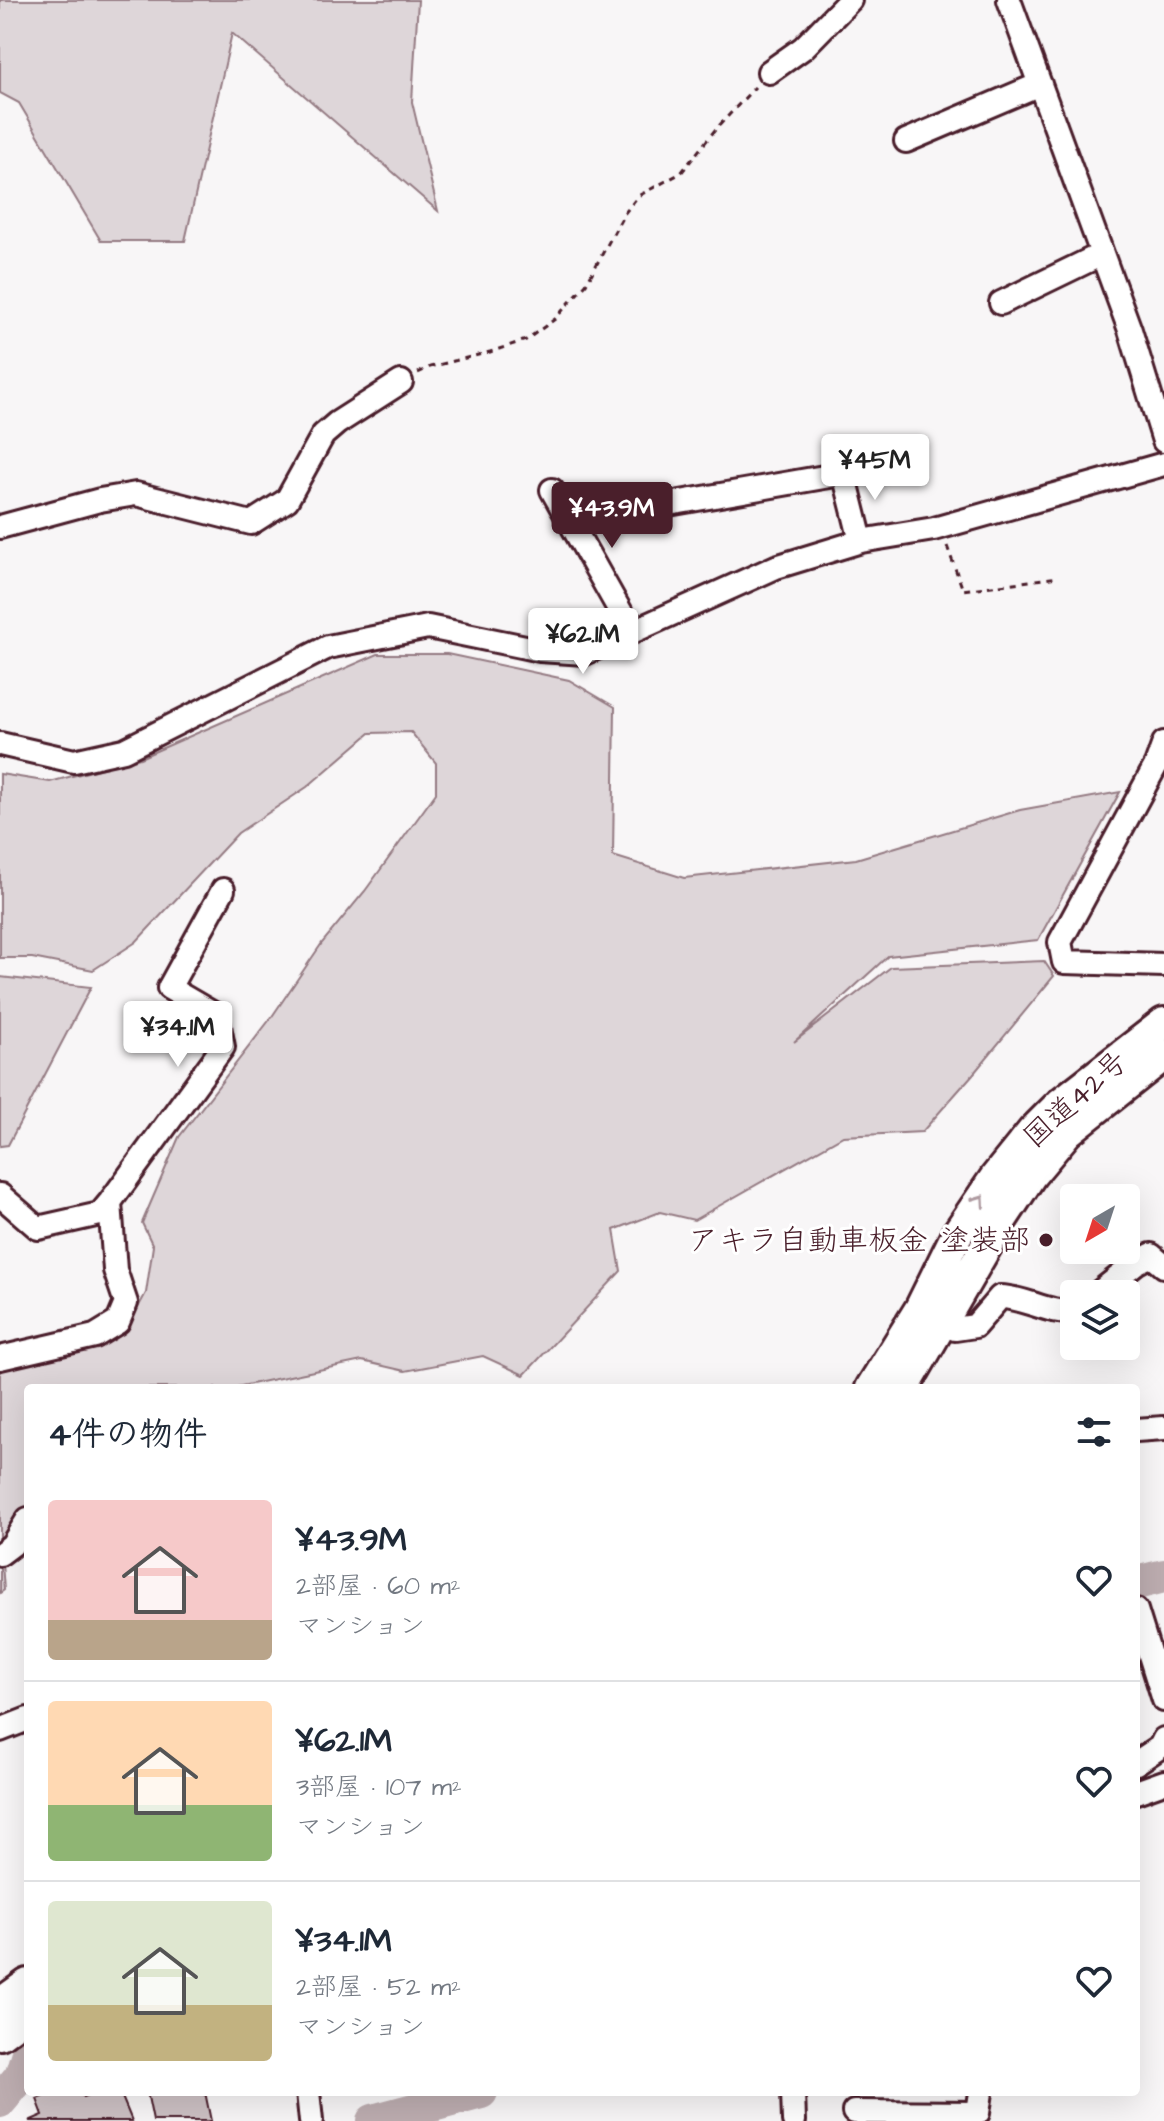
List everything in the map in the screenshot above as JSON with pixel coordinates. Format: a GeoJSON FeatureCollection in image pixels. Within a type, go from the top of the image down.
{"type":"FeatureCollection","features":[{"type":"Feature","properties":{"kind":"highway","name":"国道42号"},"geometry":{"type":"LineString","coordinates":[[905,1384],[957,1234],[995,1178],[1033,1131],[1061,1103],[1164,1023]]}},
{"type":"Feature","properties":{"kind":"highway","name":"国道42号"},"geometry":{"type":"LineString","coordinates":[[874,1384],[931,1315],[1067,1132],[1164,1055]]}},
{"type":"Feature","properties":{"kind":"highway"},"geometry":{"type":"LineString","coordinates":[[0,2004],[24,1987]]}},
{"type":"Feature","properties":{"kind":"highway"},"geometry":{"type":"LineString","coordinates":[[0,2034],[24,2016]]}},
{"type":"Feature","properties":{"kind":"street"},"geometry":{"type":"LineString","coordinates":[[769,72],[803,48],[850,0]]}},
{"type":"Feature","properties":{"kind":"street"},"geometry":{"type":"LineString","coordinates":[[1009,0],[1130,330],[1164,441]]}},
{"type":"Feature","properties":{"kind":"street"},"geometry":{"type":"LineString","coordinates":[[906,141],[1040,84]]}},
{"type":"Feature","properties":{"kind":"street"},"geometry":{"type":"LineString","coordinates":[[1001,303],[1102,254]]}},
{"type":"Feature","properties":{"kind":"street"},"geometry":{"type":"LineString","coordinates":[[0,527],[25,523],[100,500],[136,494],[251,523],[287,500],[323,435],[401,382]]}},
{"type":"Feature","properties":{"kind":"street"},"geometry":{"type":"LineString","coordinates":[[634,510],[899,464]]}},
{"type":"Feature","properties":{"kind":"street"},"geometry":{"type":"LineString","coordinates":[[0,744],[74,761],[124,750],[328,647],[428,627],[540,650],[585,653],[776,567],[861,541],[940,528],[1164,464]]}},
{"type":"Feature","properties":{"kind":"street"},"geometry":{"type":"LineString","coordinates":[[844,473],[861,541]]}},
{"type":"Feature","properties":{"kind":"street"},"geometry":{"type":"LineString","coordinates":[[552,490],[632,632]]}},
{"type":"Feature","properties":{"kind":"street"},"geometry":{"type":"LineString","coordinates":[[1164,743],[1156,765],[1060,942],[1064,962],[1164,965]]}},
{"type":"Feature","properties":{"kind":"street"},"geometry":{"type":"LineString","coordinates":[[0,1195],[38,1228],[100,1214],[110,1202],[223,1047],[217,1016],[169,988],[223,890]]}},
{"type":"Feature","properties":{"kind":"street"},"geometry":{"type":"LineString","coordinates":[[0,1358],[95,1336],[118,1322],[126,1303],[115,1270],[110,1202]]}},
{"type":"Feature","properties":{"kind":"street"},"geometry":{"type":"LineString","coordinates":[[1115,1280],[1151,1255],[1164,1266]]}},
{"type":"Feature","properties":{"kind":"street"},"geometry":{"type":"LineString","coordinates":[[931,1315],[955,1329],[975,1326],[1000,1297],[1017,1297],[1060,1310]]}},
{"type":"Feature","properties":{"kind":"street"},"geometry":{"type":"LineString","coordinates":[[1140,1430],[1164,1428]]}},
{"type":"Feature","properties":{"kind":"street"},"geometry":{"type":"LineString","coordinates":[[0,1554],[12,1545],[24,1526]]}},
{"type":"Feature","properties":{"kind":"street"},"geometry":{"type":"LineString","coordinates":[[1140,1623],[1164,1700]]}},
{"type":"Feature","properties":{"kind":"street"},"geometry":{"type":"LineString","coordinates":[[0,1730],[24,1721]]}},
{"type":"Feature","properties":{"kind":"street"},"geometry":{"type":"LineString","coordinates":[[1140,1760],[1160,1747],[1164,1739]]}},
{"type":"Feature","properties":{"kind":"street"},"geometry":{"type":"LineString","coordinates":[[1140,1791],[1164,1782]]}},
{"type":"Feature","properties":{"kind":"street"},"geometry":{"type":"LineString","coordinates":[[308,2096],[311,2121]]}},
{"type":"Feature","properties":{"kind":"street"},"geometry":{"type":"LineString","coordinates":[[793,2096],[794,2121]]}},
{"type":"Feature","properties":{"kind":"street"},"geometry":{"type":"LineString","coordinates":[[855,2108],[978,2113],[980,2096]]}},
{"type":"Feature","properties":{"kind":"path"},"geometry":{"type":"LineString","coordinates":[[401,382],[430,367],[526,340],[555,319],[586,284],[624,214],[638,196],[681,173],[715,130],[769,72]]}},
{"type":"Feature","properties":{"kind":"path"},"geometry":{"type":"LineString","coordinates":[[940,528],[963,590],[1058,577]]}},
{"type":"Feature","properties":{"kind":"shaded area"},"geometry":{"type":"Polygon","coordinates":[[[0,0],[418,0],[412,102],[438,211],[232,33],[185,241],[101,241],[19,103],[0,93],[0,0]]]}},
{"type":"Feature","properties":{"kind":"shaded area"},"geometry":{"type":"Polygon","coordinates":[[[378,654],[447,654],[569,680],[615,707],[613,856],[684,878],[856,859],[1020,810],[1120,792],[1038,940],[888,956],[794,1042],[891,967],[1044,961],[1054,976],[922,1132],[843,1136],[694,1220],[660,1212],[614,1230],[621,1271],[524,1375],[483,1356],[405,1371],[362,1361],[251,1384],[24,1384],[24,1532],[2,1563],[4,1590],[0,1593],[0,1371],[54,1357],[128,1326],[146,1293],[153,1246],[142,1223],[179,1137],[271,1018],[322,943],[365,891],[436,793],[436,763],[411,732],[370,733],[307,787],[238,833],[136,942],[93,970],[32,958],[0,958],[0,774],[50,782],[140,758],[378,654]]]}},
{"type":"Feature","properties":{"kind":"shaded area"},"geometry":{"type":"Polygon","coordinates":[[[0,977],[91,987],[8,1145],[0,1146],[0,977]]]}},
{"type":"Feature","properties":{"kind":"building"},"geometry":{"type":"Polygon","coordinates":[[[44,2096],[122,2096],[132,2121],[29,2121],[43,2115],[37,2099],[44,2096]]]}},
{"type":"Feature","properties":{"kind":"building"},"geometry":{"type":"Polygon","coordinates":[[[148,2096],[206,2096],[211,2121],[153,2121],[148,2096]]]}},
{"type":"Feature","properties":{"kind":"waterway"},"geometry":{"type":"LineString","coordinates":[[1140,1582],[1164,1576]]}},
{"type":"Feature","properties":{"kind":"waterway"},"geometry":{"type":"LineString","coordinates":[[0,2101],[21,2076],[24,2066]]}},
{"type":"Feature","properties":{"kind":"waterway"},"geometry":{"type":"LineString","coordinates":[[373,2121],[466,2096]]}},
{"type":"Feature","properties":{"kind":"place","name":"アキラ自動車板金 塗装部"},"geometry":{"type":"Point","coordinates":[1046,1240]}}]}
